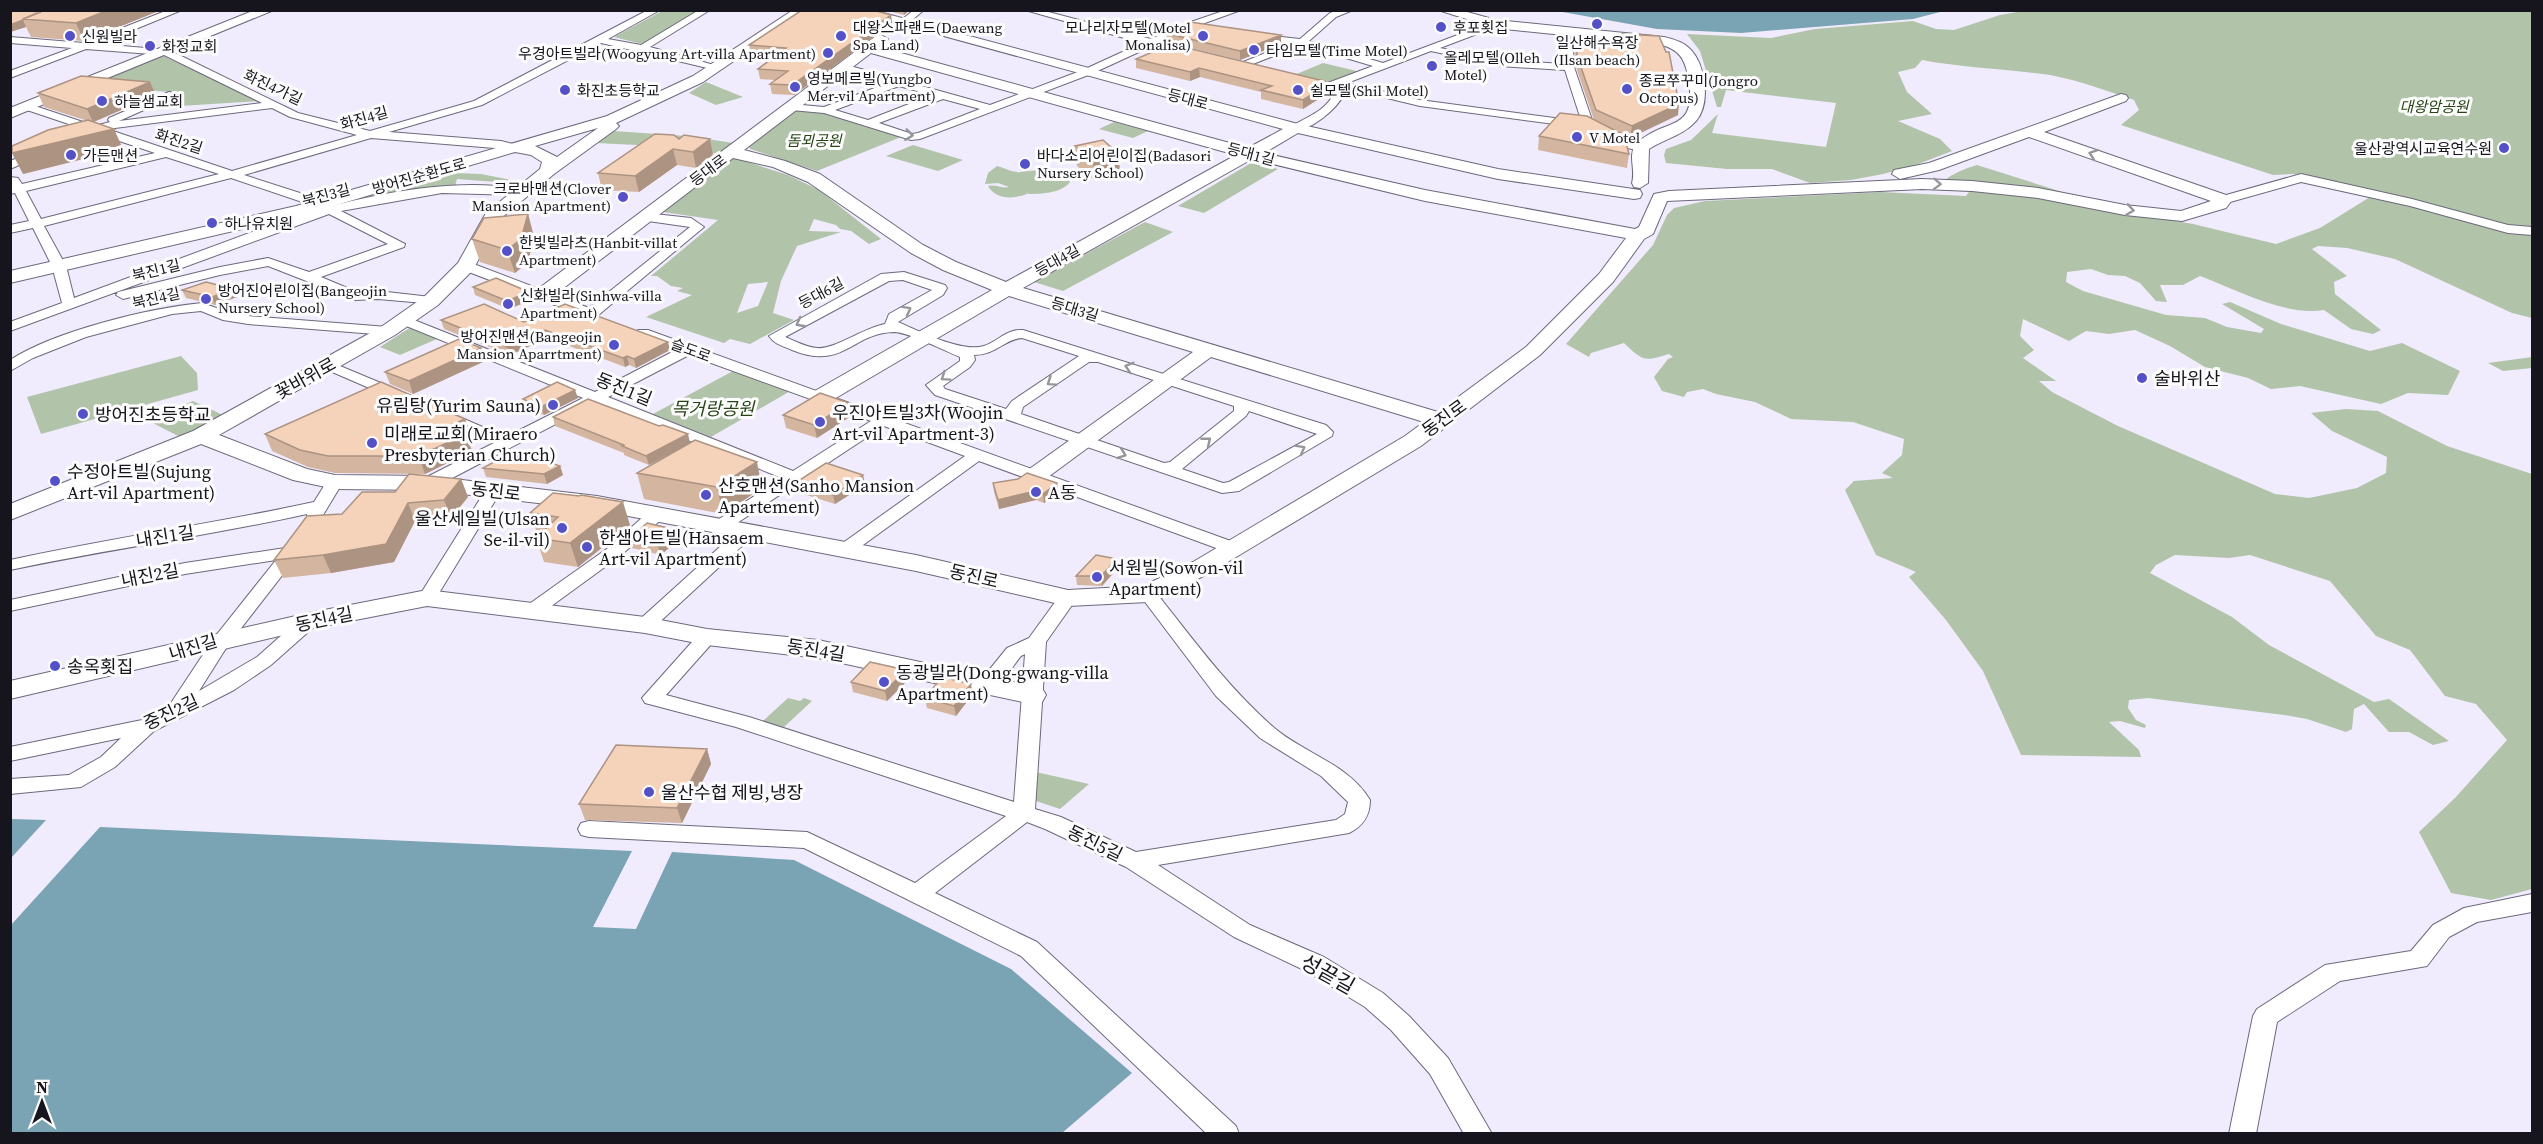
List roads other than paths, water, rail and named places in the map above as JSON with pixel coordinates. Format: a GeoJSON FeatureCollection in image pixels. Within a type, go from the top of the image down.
{"type":"FeatureCollection","features":[{"type":"Feature","properties":{"kind":"street"},"geometry":{"type":"LineString","coordinates":[[10,75],[178,10]]}},
{"type":"Feature","properties":{"kind":"street"},"geometry":{"type":"LineString","coordinates":[[10,114],[268,10]]}},
{"type":"Feature","properties":{"kind":"street","name":"화진4길"},"geometry":{"type":"LineString","coordinates":[[10,229],[233,174],[478,103],[656,10]]}},
{"type":"Feature","properties":{"kind":"street","name":"방어진순환도로"},"geometry":{"type":"LineString","coordinates":[[10,276],[266,218],[325,207],[612,119],[698,79],[802,10]]}},
{"type":"Feature","properties":{"kind":"street","name":"등대로"},"geometry":{"type":"LineString","coordinates":[[855,10],[1296,128],[1475,167]]}},
{"type":"Feature","properties":{"kind":"street"},"geometry":{"type":"LineString","coordinates":[[903,23],[920,10]]}},
{"type":"Feature","properties":{"kind":"street"},"geometry":{"type":"LineString","coordinates":[[1029,10],[1172,48]]}},
{"type":"Feature","properties":{"kind":"street"},"geometry":{"type":"LineString","coordinates":[[1199,10],[1214,16]]}},
{"type":"Feature","properties":{"kind":"street"},"geometry":{"type":"LineString","coordinates":[[791,106],[825,110],[912,137],[1087,72],[1188,26],[1237,10]]}},
{"type":"Feature","properties":{"kind":"street"},"geometry":{"type":"LineString","coordinates":[[1241,65],[1302,42],[1327,19],[1349,10]]}},
{"type":"Feature","properties":{"kind":"street"},"geometry":{"type":"LineString","coordinates":[[1444,10],[1495,24],[1664,41],[1685,50],[1690,55],[1700,100],[1695,114],[1687,122],[1656,176],[1633,203]]}},
{"type":"Feature","properties":{"kind":"street"},"geometry":{"type":"LineString","coordinates":[[642,48],[706,11]]}},
{"type":"Feature","properties":{"kind":"street","name":"등대로"},"geometry":{"type":"LineString","coordinates":[[541,296],[903,23]]}},
{"type":"Feature","properties":{"kind":"street"},"geometry":{"type":"LineString","coordinates":[[1329,84],[1495,24]]}},
{"type":"Feature","properties":{"kind":"street"},"geometry":{"type":"LineString","coordinates":[[1188,26],[1211,29]]}},
{"type":"Feature","properties":{"kind":"street"},"geometry":{"type":"LineString","coordinates":[[10,39],[28,32]]}},
{"type":"Feature","properties":{"kind":"street"},"geometry":{"type":"LineString","coordinates":[[1580,32],[1568,49],[1569,67],[1588,125]]}},
{"type":"Feature","properties":{"kind":"street"},"geometry":{"type":"LineString","coordinates":[[1245,34],[1302,42],[1384,66]]}},
{"type":"Feature","properties":{"kind":"street"},"geometry":{"type":"LineString","coordinates":[[10,39],[166,52]]}},
{"type":"Feature","properties":{"kind":"street"},"geometry":{"type":"LineString","coordinates":[[601,40],[716,67]]}},
{"type":"Feature","properties":{"kind":"street","name":"등대1길"},"geometry":{"type":"LineString","coordinates":[[869,48],[1248,154],[1429,196],[1633,203]]}},
{"type":"Feature","properties":{"kind":"street"},"geometry":{"type":"LineString","coordinates":[[1430,48],[1470,60],[1494,64],[1569,67]]}},
{"type":"Feature","properties":{"kind":"street","name":"화진4가길"},"geometry":{"type":"LineString","coordinates":[[166,52],[294,115],[367,134],[501,144],[516,148]]}},
{"type":"Feature","properties":{"kind":"street"},"geometry":{"type":"LineString","coordinates":[[1229,62],[1263,70]]}},
{"type":"Feature","properties":{"kind":"street"},"geometry":{"type":"LineString","coordinates":[[843,67],[988,108]]}},
{"type":"Feature","properties":{"kind":"street"},"geometry":{"type":"LineString","coordinates":[[825,110],[898,83]]}},
{"type":"Feature","properties":{"kind":"street"},"geometry":{"type":"LineString","coordinates":[[1329,84],[1420,103],[1510,117],[1588,125],[1627,145],[1656,176],[1705,190],[1880,178],[1933,167],[2121,98]]}},
{"type":"Feature","properties":{"kind":"street"},"geometry":{"type":"LineString","coordinates":[[1296,128],[1324,112],[1337,100],[1339,94],[1329,84]]}},
{"type":"Feature","properties":{"kind":"street"},"geometry":{"type":"LineString","coordinates":[[74,137],[169,95]]}},
{"type":"Feature","properties":{"kind":"street"},"geometry":{"type":"LineString","coordinates":[[867,124],[940,96]]}},
{"type":"Feature","properties":{"kind":"street"},"geometry":{"type":"LineString","coordinates":[[94,128],[273,105]]}},
{"type":"Feature","properties":{"kind":"street"},"geometry":{"type":"LineString","coordinates":[[10,106],[28,107]]}},
{"type":"Feature","properties":{"kind":"street","name":"화진2길"},"geometry":{"type":"LineString","coordinates":[[28,107],[233,174],[325,207]]}},
{"type":"Feature","properties":{"kind":"street","name":"꽃바위로"},"geometry":{"type":"LineString","coordinates":[[10,513],[201,436],[396,326],[431,302],[466,266],[492,217],[548,171],[636,108]]}},
{"type":"Feature","properties":{"kind":"street","name":"등대4길"},"geometry":{"type":"LineString","coordinates":[[821,397],[1006,289],[1296,128]]}},
{"type":"Feature","properties":{"kind":"street"},"geometry":{"type":"LineString","coordinates":[[2030,132],[2223,200]]}},
{"type":"Feature","properties":{"kind":"street"},"geometry":{"type":"LineString","coordinates":[[53,146],[10,168],[14,191],[37,224],[59,266],[69,304]]}},
{"type":"Feature","properties":{"kind":"street"},"geometry":{"type":"LineString","coordinates":[[516,148],[544,154],[551,160],[548,171]]}},
{"type":"Feature","properties":{"kind":"street"},"geometry":{"type":"LineString","coordinates":[[14,191],[167,153]]}},
{"type":"Feature","properties":{"kind":"street","name":"등대3길"},"geometry":{"type":"LineString","coordinates":[[730,153],[781,164],[804,174],[848,199],[929,256],[964,273],[1006,289],[1441,420]]}},
{"type":"Feature","properties":{"kind":"street"},"geometry":{"type":"LineString","coordinates":[[1475,167],[1498,174],[1596,189],[1633,203]]}},
{"type":"Feature","properties":{"kind":"street"},"geometry":{"type":"LineString","coordinates":[[1475,167],[1550,177],[1633,203]]}},
{"type":"Feature","properties":{"kind":"street"},"geometry":{"type":"LineString","coordinates":[[1656,176],[1869,185],[1952,185],[2038,193],[2125,210],[2182,216],[2220,204],[2223,200],[2301,178],[2412,203],[2508,229],[2532,231]]}},
{"type":"Feature","properties":{"kind":"street"},"geometry":{"type":"LineString","coordinates":[[1633,203],[1656,176]]}},
{"type":"Feature","properties":{"kind":"street","name":"동진로"},"geometry":{"type":"LineString","coordinates":[[1633,203],[1647,230],[1656,176]]}},
{"type":"Feature","properties":{"kind":"street"},"geometry":{"type":"LineString","coordinates":[[1550,177],[1633,203]]}},
{"type":"Feature","properties":{"kind":"street","name":"북진3길"},"geometry":{"type":"LineString","coordinates":[[10,327],[281,226],[325,207],[442,189],[525,191]]}},
{"type":"Feature","properties":{"kind":"street","name":"동진로"},"geometry":{"type":"LineString","coordinates":[[201,436],[301,476],[335,482],[429,483],[597,502],[846,549],[1068,598],[1149,594],[1202,567],[1413,441],[1533,351],[1599,286],[1633,203]]}},
{"type":"Feature","properties":{"kind":"street"},"geometry":{"type":"LineString","coordinates":[[309,277],[399,243],[325,207]]}},
{"type":"Feature","properties":{"kind":"street"},"geometry":{"type":"LineString","coordinates":[[591,314],[698,227],[692,222],[645,217]]}},
{"type":"Feature","properties":{"kind":"street"},"geometry":{"type":"LineString","coordinates":[[266,218],[281,226]]}},
{"type":"Feature","properties":{"kind":"street","name":"북진1길"},"geometry":{"type":"LineString","coordinates":[[10,320],[69,304],[84,305],[254,263],[268,262],[355,296],[378,295],[431,302]]}},
{"type":"Feature","properties":{"kind":"street","name":"슬도로"},"geometry":{"type":"LineString","coordinates":[[466,266],[541,296],[1233,548]]}},
{"type":"Feature","properties":{"kind":"street","name":"등대6길"},"geometry":{"type":"LineString","coordinates":[[895,328],[891,322],[894,317],[938,292],[940,288],[904,276],[890,276],[776,336],[778,339],[822,354],[873,330],[895,328],[924,336],[956,349]]}},
{"type":"Feature","properties":{"kind":"street","name":"북진4길"},"geometry":{"type":"LineString","coordinates":[[10,367],[28,355],[81,334],[182,308],[202,307],[228,317],[248,320],[396,326]]}},
{"type":"Feature","properties":{"kind":"street","name":"동진1길"},"geometry":{"type":"LineString","coordinates":[[396,326],[592,398],[796,478]]}},
{"type":"Feature","properties":{"kind":"street"},"geometry":{"type":"LineString","coordinates":[[1016,333],[1320,428],[1324,436],[1233,487],[1214,487],[936,389],[934,385],[937,382],[968,360],[966,354],[956,349],[981,351],[1016,333]]}},
{"type":"Feature","properties":{"kind":"street"},"geometry":{"type":"LineString","coordinates":[[429,483],[689,349]]}},
{"type":"Feature","properties":{"kind":"street"},"geometry":{"type":"LineString","coordinates":[[1036,476],[1208,350]]}},
{"type":"Feature","properties":{"kind":"street"},"geometry":{"type":"LineString","coordinates":[[1014,417],[1012,412],[1017,404],[1086,358],[1100,358]]}},
{"type":"Feature","properties":{"kind":"street"},"geometry":{"type":"LineString","coordinates":[[328,365],[412,401]]}},
{"type":"Feature","properties":{"kind":"street"},"geometry":{"type":"LineString","coordinates":[[1159,468],[1174,467],[1224,427],[1241,413],[1240,402]]}},
{"type":"Feature","properties":{"kind":"street"},"geometry":{"type":"LineString","coordinates":[[433,411],[507,443]]}},
{"type":"Feature","properties":{"kind":"street"},"geometry":{"type":"LineString","coordinates":[[722,525],[883,420]]}},
{"type":"Feature","properties":{"kind":"street"},"geometry":{"type":"LineString","coordinates":[[846,549],[978,454]]}},
{"type":"Feature","properties":{"kind":"street","name":"내진길"},"geometry":{"type":"LineString","coordinates":[[10,690],[221,642],[291,554],[335,482]]}},
{"type":"Feature","properties":{"kind":"street"},"geometry":{"type":"LineString","coordinates":[[427,598],[492,491]]}},
{"type":"Feature","properties":{"kind":"street","name":"내진1길"},"geometry":{"type":"LineString","coordinates":[[10,566],[105,545],[230,526],[320,506]]}},
{"type":"Feature","properties":{"kind":"street"},"geometry":{"type":"LineString","coordinates":[[532,611],[614,552],[658,513]]}},
{"type":"Feature","properties":{"kind":"street"},"geometry":{"type":"LineString","coordinates":[[645,625],[749,530]]}},
{"type":"Feature","properties":{"kind":"street","name":"내진2길"},"geometry":{"type":"LineString","coordinates":[[10,606],[91,586],[238,558],[291,554]]}},
{"type":"Feature","properties":{"kind":"street","name":"동진5길"},"geometry":{"type":"LineString","coordinates":[[707,637],[652,698],[742,722],[1024,813],[1053,823],[1134,861],[1341,827],[1356,818],[1360,810],[1359,800],[1328,771],[1267,733],[1223,691],[1149,594]]}},
{"type":"Feature","properties":{"kind":"street","name":"동진4길"},"geometry":{"type":"LineString","coordinates":[[221,642],[309,621],[427,598],[645,625],[707,637],[818,649],[1032,695]]}},
{"type":"Feature","properties":{"kind":"street"},"geometry":{"type":"LineString","coordinates":[[987,684],[1014,652],[1036,642],[1068,598]]}},
{"type":"Feature","properties":{"kind":"street","name":"중진2길"},"geometry":{"type":"LineString","coordinates":[[10,754],[147,726],[227,684],[264,661],[309,621]]}},
{"type":"Feature","properties":{"kind":"street"},"geometry":{"type":"LineString","coordinates":[[177,711],[221,642]]}},
{"type":"Feature","properties":{"kind":"street"},"geometry":{"type":"LineString","coordinates":[[916,894],[1024,813],[1036,642]]}},
{"type":"Feature","properties":{"kind":"street"},"geometry":{"type":"LineString","coordinates":[[10,787],[74,782],[108,762],[147,726]]}},
{"type":"Feature","properties":{"kind":"street"},"geometry":{"type":"LineString","coordinates":[[589,830],[807,840],[1029,949],[1226,1134]]}},
{"type":"Feature","properties":{"kind":"street","name":"성끝길"},"geometry":{"type":"LineString","coordinates":[[1134,861],[1242,931],[1315,964],[1374,1000],[1400,1023],[1439,1066],[1479,1134]]}},
{"type":"Feature","properties":{"kind":"street"},"geometry":{"type":"LineString","coordinates":[[2242,1134],[2266,1016],[2334,972],[2418,959],[2441,932],[2472,914],[2532,903]]}},
{"type":"Feature","properties":{"kind":"water"},"geometry":{"type":"Polygon","coordinates":[[[1944,10],[1913,19],[1741,33],[1657,29],[1557,11],[1944,10]]]}},
{"type":"Feature","properties":{"kind":"water"},"geometry":{"type":"Polygon","coordinates":[[[10,819],[46,820],[11,858],[10,819]]]}},
{"type":"Feature","properties":{"kind":"water"},"geometry":{"type":"Polygon","coordinates":[[[100,827],[632,851],[593,927],[636,929],[672,852],[794,860],[1011,969],[1132,1073],[1062,1133],[11,1133],[11,925],[100,827]]]}},
{"type":"Feature","properties":{"kind":"place","name":"일산해수욕장 (Ilsan beach)"},"geometry":{"type":"Point","coordinates":[1597,24]}},
{"type":"Feature","properties":{"kind":"place","name":"후포횟집"},"geometry":{"type":"Point","coordinates":[1441,27]}},
{"type":"Feature","properties":{"kind":"place","name":"신원빌라"},"geometry":{"type":"Point","coordinates":[70,36]}},
{"type":"Feature","properties":{"kind":"place","name":"대왕스파랜드(Daewang Spa Land)"},"geometry":{"type":"Point","coordinates":[841,36]}},
{"type":"Feature","properties":{"kind":"place","name":"모나리자모텔(Motel Monalisa)"},"geometry":{"type":"Point","coordinates":[1203,36]}},
{"type":"Feature","properties":{"kind":"place","name":"화정교회"},"geometry":{"type":"Point","coordinates":[150,46]}},
{"type":"Feature","properties":{"kind":"place","name":"타임모텔(Time Motel)"},"geometry":{"type":"Point","coordinates":[1254,50]}},
{"type":"Feature","properties":{"kind":"place","name":"우경아트빌라(Woogyung Art-villa Apartment)"},"geometry":{"type":"Point","coordinates":[828,53]}},
{"type":"Feature","properties":{"kind":"place","name":"올레모텔(Olleh Motel)"},"geometry":{"type":"Point","coordinates":[1432,66]}},
{"type":"Feature","properties":{"kind":"place","name":"영보메르빌(Yungbo Mer-vil Apartment)"},"geometry":{"type":"Point","coordinates":[795,87]}},
{"type":"Feature","properties":{"kind":"place","name":"종로쭈꾸미(Jongro Octopus)"},"geometry":{"type":"Point","coordinates":[1627,89]}},
{"type":"Feature","properties":{"kind":"place","name":"화진초등학교"},"geometry":{"type":"Point","coordinates":[565,90]}},
{"type":"Feature","properties":{"kind":"place","name":"쉴모텔(Shil Motel)"},"geometry":{"type":"Point","coordinates":[1298,90]}},
{"type":"Feature","properties":{"kind":"place","name":"하늘샘교회"},"geometry":{"type":"Point","coordinates":[102,101]}},
{"type":"Feature","properties":{"kind":"place","name":"V Motel"},"geometry":{"type":"Point","coordinates":[1577,137]}},
{"type":"Feature","properties":{"kind":"place","name":"울산광역시교육연수원"},"geometry":{"type":"Point","coordinates":[2504,148]}},
{"type":"Feature","properties":{"kind":"place","name":"가든맨션"},"geometry":{"type":"Point","coordinates":[71,155]}},
{"type":"Feature","properties":{"kind":"place","name":"바다소리어린이집(Badasori Nursery School)"},"geometry":{"type":"Point","coordinates":[1025,164]}},
{"type":"Feature","properties":{"kind":"place","name":"크로바맨션(Clover Mansion Apartment)"},"geometry":{"type":"Point","coordinates":[623,197]}},
{"type":"Feature","properties":{"kind":"place","name":"하나유치원"},"geometry":{"type":"Point","coordinates":[212,223]}},
{"type":"Feature","properties":{"kind":"place","name":"한빛빌라츠(Hanbit-villat Apartment)"},"geometry":{"type":"Point","coordinates":[507,251]}},
{"type":"Feature","properties":{"kind":"place","name":"방어진어린이집(Bangeojin Nursery School)"},"geometry":{"type":"Point","coordinates":[206,299]}},
{"type":"Feature","properties":{"kind":"place","name":"신화빌라(Sinhwa-villa Apartment)"},"geometry":{"type":"Point","coordinates":[508,304]}},
{"type":"Feature","properties":{"kind":"place","name":"방어진맨션(Bangeojin Mansion Aparrtment)"},"geometry":{"type":"Point","coordinates":[614,345]}},
{"type":"Feature","properties":{"kind":"place","name":"술바위산"},"geometry":{"type":"Point","coordinates":[2142,378]}},
{"type":"Feature","properties":{"kind":"place","name":"유림탕(Yurim Sauna)"},"geometry":{"type":"Point","coordinates":[553,405]}},
{"type":"Feature","properties":{"kind":"place","name":"방어진초등학교"},"geometry":{"type":"Point","coordinates":[83,414]}},
{"type":"Feature","properties":{"kind":"place","name":"우진아트빌3차(Woojin Art-vil Apartment-3)"},"geometry":{"type":"Point","coordinates":[820,422]}},
{"type":"Feature","properties":{"kind":"place","name":"미래로교회(Miraero Presbyterian Church)"},"geometry":{"type":"Point","coordinates":[372,443]}},
{"type":"Feature","properties":{"kind":"place","name":"수정아트빌(Sujung Art-vil Apartment)"},"geometry":{"type":"Point","coordinates":[55,481]}},
{"type":"Feature","properties":{"kind":"place","name":"A동"},"geometry":{"type":"Point","coordinates":[1036,492]}},
{"type":"Feature","properties":{"kind":"place","name":"산호맨션(Sanho Mansion Apartement)"},"geometry":{"type":"Point","coordinates":[706,495]}},
{"type":"Feature","properties":{"kind":"place","name":"울산세일빌(Ulsan Se-il-vil)"},"geometry":{"type":"Point","coordinates":[562,528]}},
{"type":"Feature","properties":{"kind":"place","name":"한샘아트빌(Hansaem Art-vil Apartment)"},"geometry":{"type":"Point","coordinates":[587,547]}},
{"type":"Feature","properties":{"kind":"place","name":"서원빌(Sowon-vil Apartment)"},"geometry":{"type":"Point","coordinates":[1097,577]}},
{"type":"Feature","properties":{"kind":"place","name":"송옥횟집"},"geometry":{"type":"Point","coordinates":[55,666]}},
{"type":"Feature","properties":{"kind":"place","name":"동광빌라(Dong-gwang-villa Apartment)"},"geometry":{"type":"Point","coordinates":[884,682]}},
{"type":"Feature","properties":{"kind":"place","name":"울산수협 제빙,냉장"},"geometry":{"type":"Point","coordinates":[649,792]}},
{"type":"Feature","properties":{"kind":"park label","name":"대왕암공원"},"geometry":{"type":"Point","coordinates":[2434,106]}},
{"type":"Feature","properties":{"kind":"park label","name":"돔뫼공원"},"geometry":{"type":"Point","coordinates":[814,140]}},
{"type":"Feature","properties":{"kind":"park label","name":"목거랑공원"},"geometry":{"type":"Point","coordinates":[713,408]}}]}
